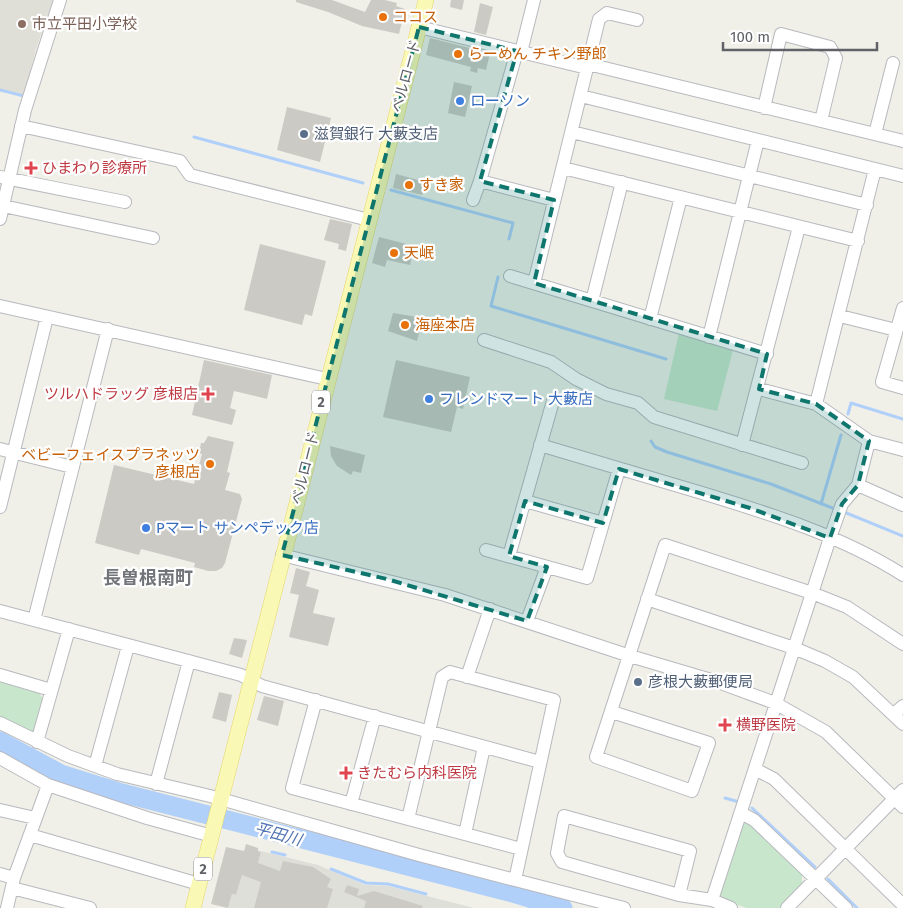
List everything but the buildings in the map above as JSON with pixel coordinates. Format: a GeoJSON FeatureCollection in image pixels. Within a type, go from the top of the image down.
{"type":"FeatureCollection","features":[{"type":"Feature","properties":{"kind":"main road","name":"ベルロード"},"geometry":{"type":"LineString","coordinates":[[193,908],[327,379],[426,0]]}},
{"type":"Feature","properties":{"kind":"street"},"geometry":{"type":"LineString","coordinates":[[60,0],[4,178],[1,212],[153,238]]}},
{"type":"Feature","properties":{"kind":"street"},"geometry":{"type":"LineString","coordinates":[[473,200],[534,0]]}},
{"type":"Feature","properties":{"kind":"street"},"geometry":{"type":"LineString","coordinates":[[534,283],[599,19],[607,13],[637,20]]}},
{"type":"Feature","properties":{"kind":"street"},"geometry":{"type":"LineString","coordinates":[[419,26],[519,52],[821,120],[903,141]]}},
{"type":"Feature","properties":{"kind":"street"},"geometry":{"type":"LineString","coordinates":[[764,108],[781,34],[830,47],[836,58],[821,120]]}},
{"type":"Feature","properties":{"kind":"street"},"geometry":{"type":"LineString","coordinates":[[875,134],[893,63]]}},
{"type":"Feature","properties":{"kind":"street"},"geometry":{"type":"LineString","coordinates":[[581,96],[903,176]]}},
{"type":"Feature","properties":{"kind":"street"},"geometry":{"type":"LineString","coordinates":[[21,126],[180,161],[190,175],[368,220]]}},
{"type":"Feature","properties":{"kind":"street"},"geometry":{"type":"LineString","coordinates":[[572,132],[867,205]]}},
{"type":"Feature","properties":{"kind":"street"},"geometry":{"type":"LineString","coordinates":[[709,337],[758,140]]}},
{"type":"Feature","properties":{"kind":"street"},"geometry":{"type":"LineString","coordinates":[[563,168],[858,242]]}},
{"type":"Feature","properties":{"kind":"street"},"geometry":{"type":"LineString","coordinates":[[816,404],[876,169]]}},
{"type":"Feature","properties":{"kind":"street"},"geometry":{"type":"LineString","coordinates":[[4,178],[125,202]]}},
{"type":"Feature","properties":{"kind":"street"},"geometry":{"type":"LineString","coordinates":[[480,181],[554,200]]}},
{"type":"Feature","properties":{"kind":"street"},"geometry":{"type":"LineString","coordinates":[[592,301],[622,182]]}},
{"type":"Feature","properties":{"kind":"street"},"geometry":{"type":"LineString","coordinates":[[650,319],[681,197]]}},
{"type":"Feature","properties":{"kind":"street"},"geometry":{"type":"LineString","coordinates":[[742,445],[759,389],[766,354],[799,227]]}},
{"type":"Feature","properties":{"kind":"street"},"geometry":{"type":"LineString","coordinates":[[510,276],[766,354]]}},
{"type":"Feature","properties":{"kind":"street"},"geometry":{"type":"LineString","coordinates":[[0,306],[327,379]]}},
{"type":"Feature","properties":{"kind":"street"},"geometry":{"type":"LineString","coordinates":[[903,308],[882,382],[903,388]]}},
{"type":"Feature","properties":{"kind":"street"},"geometry":{"type":"LineString","coordinates":[[840,316],[896,330]]}},
{"type":"Feature","properties":{"kind":"street"},"geometry":{"type":"LineString","coordinates":[[0,507],[47,317]]}},
{"type":"Feature","properties":{"kind":"street"},"geometry":{"type":"LineString","coordinates":[[34,620],[108,329]]}},
{"type":"Feature","properties":{"kind":"street"},"geometry":{"type":"LineString","coordinates":[[484,341],[551,362],[576,379],[606,394],[638,403],[654,417],[802,463]]}},
{"type":"Feature","properties":{"kind":"street"},"geometry":{"type":"LineString","coordinates":[[759,389],[816,404],[869,441],[903,450]]}},
{"type":"Feature","properties":{"kind":"street"},"geometry":{"type":"LineString","coordinates":[[509,556],[553,401]]}},
{"type":"Feature","properties":{"kind":"street"},"geometry":{"type":"LineString","coordinates":[[712,900],[830,538],[842,504],[858,485],[869,441]]}},
{"type":"Feature","properties":{"kind":"street"},"geometry":{"type":"LineString","coordinates":[[540,445],[750,508],[830,538],[876,558],[903,575]]}},
{"type":"Feature","properties":{"kind":"street"},"geometry":{"type":"LineString","coordinates":[[0,449],[72,467]]}},
{"type":"Feature","properties":{"kind":"street"},"geometry":{"type":"LineString","coordinates":[[486,550],[587,578],[619,468]]}},
{"type":"Feature","properties":{"kind":"street"},"geometry":{"type":"LineString","coordinates":[[858,485],[903,505]]}},
{"type":"Feature","properties":{"kind":"street"},"geometry":{"type":"LineString","coordinates":[[525,501],[603,523]]}},
{"type":"Feature","properties":{"kind":"street"},"geometry":{"type":"LineString","coordinates":[[612,712],[709,743],[692,791],[596,757],[665,545],[812,593],[847,607],[903,644]]}},
{"type":"Feature","properties":{"kind":"street"},"geometry":{"type":"LineString","coordinates":[[282,555],[387,579],[490,609],[630,656],[718,682],[775,703],[826,732],[900,799],[846,848],[788,908]]}},
{"type":"Feature","properties":{"kind":"street"},"geometry":{"type":"LineString","coordinates":[[527,621],[547,566]]}},
{"type":"Feature","properties":{"kind":"street"},"geometry":{"type":"LineString","coordinates":[[647,599],[794,648],[825,661],[898,710],[903,724]]}},
{"type":"Feature","properties":{"kind":"street"},"geometry":{"type":"LineString","coordinates":[[467,677],[490,609]]}},
{"type":"Feature","properties":{"kind":"street"},"geometry":{"type":"LineString","coordinates":[[0,611],[241,675],[252,681],[316,700],[540,762]]}},
{"type":"Feature","properties":{"kind":"street"},"geometry":{"type":"LineString","coordinates":[[37,742],[69,629]]}},
{"type":"Feature","properties":{"kind":"street"},"geometry":{"type":"LineString","coordinates":[[95,766],[128,646]]}},
{"type":"Feature","properties":{"kind":"street"},"geometry":{"type":"LineString","coordinates":[[156,784],[189,661]]}},
{"type":"Feature","properties":{"kind":"street"},"geometry":{"type":"LineString","coordinates":[[408,819],[442,676],[450,672],[554,700],[521,849],[516,880]]}},
{"type":"Feature","properties":{"kind":"street"},"geometry":{"type":"LineString","coordinates":[[0,675],[51,690]]}},
{"type":"Feature","properties":{"kind":"street"},"geometry":{"type":"LineString","coordinates":[[316,700],[292,788],[521,849]]}},
{"type":"Feature","properties":{"kind":"street"},"geometry":{"type":"LineString","coordinates":[[351,804],[375,716]]}},
{"type":"Feature","properties":{"kind":"street"},"geometry":{"type":"LineString","coordinates":[[0,723],[37,742],[95,766],[220,803],[624,908]]}},
{"type":"Feature","properties":{"kind":"street"},"geometry":{"type":"LineString","coordinates":[[466,834],[484,747]]}},
{"type":"Feature","properties":{"kind":"street"},"geometry":{"type":"LineString","coordinates":[[0,760],[48,785],[147,818],[213,833]]}},
{"type":"Feature","properties":{"kind":"street"},"geometry":{"type":"LineString","coordinates":[[755,769],[774,779],[903,905]]}},
{"type":"Feature","properties":{"kind":"street"},"geometry":{"type":"LineString","coordinates":[[5,905],[48,785]]}},
{"type":"Feature","properties":{"kind":"street"},"geometry":{"type":"LineString","coordinates":[[0,810],[35,818]]}},
{"type":"Feature","properties":{"kind":"street"},"geometry":{"type":"LineString","coordinates":[[741,813],[754,820],[846,908]]}},
{"type":"Feature","properties":{"kind":"street"},"geometry":{"type":"LineString","coordinates":[[679,895],[690,851],[564,816],[557,853],[562,862],[679,895],[712,900],[731,908]]}},
{"type":"Feature","properties":{"kind":"street"},"geometry":{"type":"LineString","coordinates":[[30,835],[200,884]]}},
{"type":"Feature","properties":{"kind":"street"},"geometry":{"type":"LineString","coordinates":[[0,874],[13,883],[90,908]]}},
{"type":"Feature","properties":{"kind":"highlighted area"},"geometry":{"type":"Polygon","coordinates":[[[419,27],[517,51],[480,181],[554,200],[534,283],[767,354],[759,389],[816,404],[869,441],[858,485],[842,504],[830,538],[750,508],[619,469],[603,523],[525,501],[509,556],[547,567],[527,621],[387,579],[282,555],[419,27]]]}},
{"type":"Feature","properties":{"kind":"shaded area","name":"市立平田小学校"},"geometry":{"type":"Polygon","coordinates":[[[0,0],[53,0],[36,49],[24,95],[0,89],[0,0]]]}},
{"type":"Feature","properties":{"kind":"shaded area"},"geometry":{"type":"Polygon","coordinates":[[[261,851],[318,865],[365,885],[388,886],[474,908],[228,908],[232,894],[236,895],[243,871],[257,868],[261,851]]]}},
{"type":"Feature","properties":{"kind":"green space"},"geometry":{"type":"Polygon","coordinates":[[[679,333],[733,350],[717,411],[664,399],[679,333]]]}},
{"type":"Feature","properties":{"kind":"green space"},"geometry":{"type":"Polygon","coordinates":[[[0,682],[39,693],[43,699],[35,733],[0,719],[0,682]]]}},
{"type":"Feature","properties":{"kind":"green space"},"geometry":{"type":"Polygon","coordinates":[[[748,821],[802,872],[802,885],[780,908],[747,908],[723,900],[719,894],[742,823],[748,821]]]}},
{"type":"Feature","properties":{"kind":"waterway"},"geometry":{"type":"LineString","coordinates":[[0,90],[24,96]]}},
{"type":"Feature","properties":{"kind":"waterway"},"geometry":{"type":"LineString","coordinates":[[194,137],[363,183]]}},
{"type":"Feature","properties":{"kind":"waterway"},"geometry":{"type":"LineString","coordinates":[[391,190],[513,223],[509,239]]}},
{"type":"Feature","properties":{"kind":"waterway"},"geometry":{"type":"LineString","coordinates":[[498,277],[491,306],[666,359]]}},
{"type":"Feature","properties":{"kind":"waterway"},"geometry":{"type":"LineString","coordinates":[[848,414],[851,403],[903,419]]}},
{"type":"Feature","properties":{"kind":"waterway"},"geometry":{"type":"LineString","coordinates":[[821,504],[841,435]]}},
{"type":"Feature","properties":{"kind":"waterway"},"geometry":{"type":"LineString","coordinates":[[651,441],[655,447],[667,452],[771,484],[835,509]]}},
{"type":"Feature","properties":{"kind":"waterway"},"geometry":{"type":"LineString","coordinates":[[844,512],[903,536]]}},
{"type":"Feature","properties":{"kind":"waterway","name":"平田川"},"geometry":{"type":"LineString","coordinates":[[0,741],[61,774],[122,793],[509,892],[563,908]]}},
{"type":"Feature","properties":{"kind":"waterway"},"geometry":{"type":"LineString","coordinates":[[725,798],[739,802]]}},
{"type":"Feature","properties":{"kind":"waterway"},"geometry":{"type":"LineString","coordinates":[[752,808],[815,867]]}},
{"type":"Feature","properties":{"kind":"waterway"},"geometry":{"type":"LineString","coordinates":[[272,852],[285,855]]}},
{"type":"Feature","properties":{"kind":"waterway"},"geometry":{"type":"LineString","coordinates":[[331,869],[366,883],[388,884],[426,894]]}},
{"type":"Feature","properties":{"kind":"waterway"},"geometry":{"type":"LineString","coordinates":[[828,879],[857,908]]}},
{"type":"Feature","properties":{"kind":"waterway","name":"平田川"},"geometry":{"type":"LineString","coordinates":[[529,907],[531,899]]}},
{"type":"Feature","properties":{"kind":"place","name":"ココス"},"geometry":{"type":"Point","coordinates":[383,17]}},
{"type":"Feature","properties":{"kind":"place","name":"市立平田小学校"},"geometry":{"type":"Point","coordinates":[22,24]}},
{"type":"Feature","properties":{"kind":"place","name":"らーめん チキン野郎"},"geometry":{"type":"Point","coordinates":[458,54]}},
{"type":"Feature","properties":{"kind":"place","name":"ローソン"},"geometry":{"type":"Point","coordinates":[460,101]}},
{"type":"Feature","properties":{"kind":"place","name":"滋賀銀行 大藪支店"},"geometry":{"type":"Point","coordinates":[304,134]}},
{"type":"Feature","properties":{"kind":"place","name":"ひまわり診療所"},"geometry":{"type":"Point","coordinates":[31,168]}},
{"type":"Feature","properties":{"kind":"place","name":"すき家"},"geometry":{"type":"Point","coordinates":[409,185]}},
{"type":"Feature","properties":{"kind":"place","name":"天岷"},"geometry":{"type":"Point","coordinates":[394,253]}},
{"type":"Feature","properties":{"kind":"place","name":"海座本店"},"geometry":{"type":"Point","coordinates":[405,325]}},
{"type":"Feature","properties":{"kind":"place","name":"ツルハドラッグ 彦根店"},"geometry":{"type":"Point","coordinates":[208,394]}},
{"type":"Feature","properties":{"kind":"place","name":"フレンドマート 大藪店"},"geometry":{"type":"Point","coordinates":[429,399]}},
{"type":"Feature","properties":{"kind":"place","name":"ベビーフェイスプラネッツ 彦根店"},"geometry":{"type":"Point","coordinates":[210,464]}},
{"type":"Feature","properties":{"kind":"place","name":"Pマート サンペデック店"},"geometry":{"type":"Point","coordinates":[146,528]}},
{"type":"Feature","properties":{"kind":"place","name":"彦根大藪郵便局"},"geometry":{"type":"Point","coordinates":[638,682]}},
{"type":"Feature","properties":{"kind":"place","name":"横野医院"},"geometry":{"type":"Point","coordinates":[725,725]}},
{"type":"Feature","properties":{"kind":"place","name":"きたむら内科医院"},"geometry":{"type":"Point","coordinates":[346,773]}},
{"type":"Feature","properties":{"kind":"district","name":"長曽根南町"},"geometry":{"type":"Point","coordinates":[148,578]}}]}
